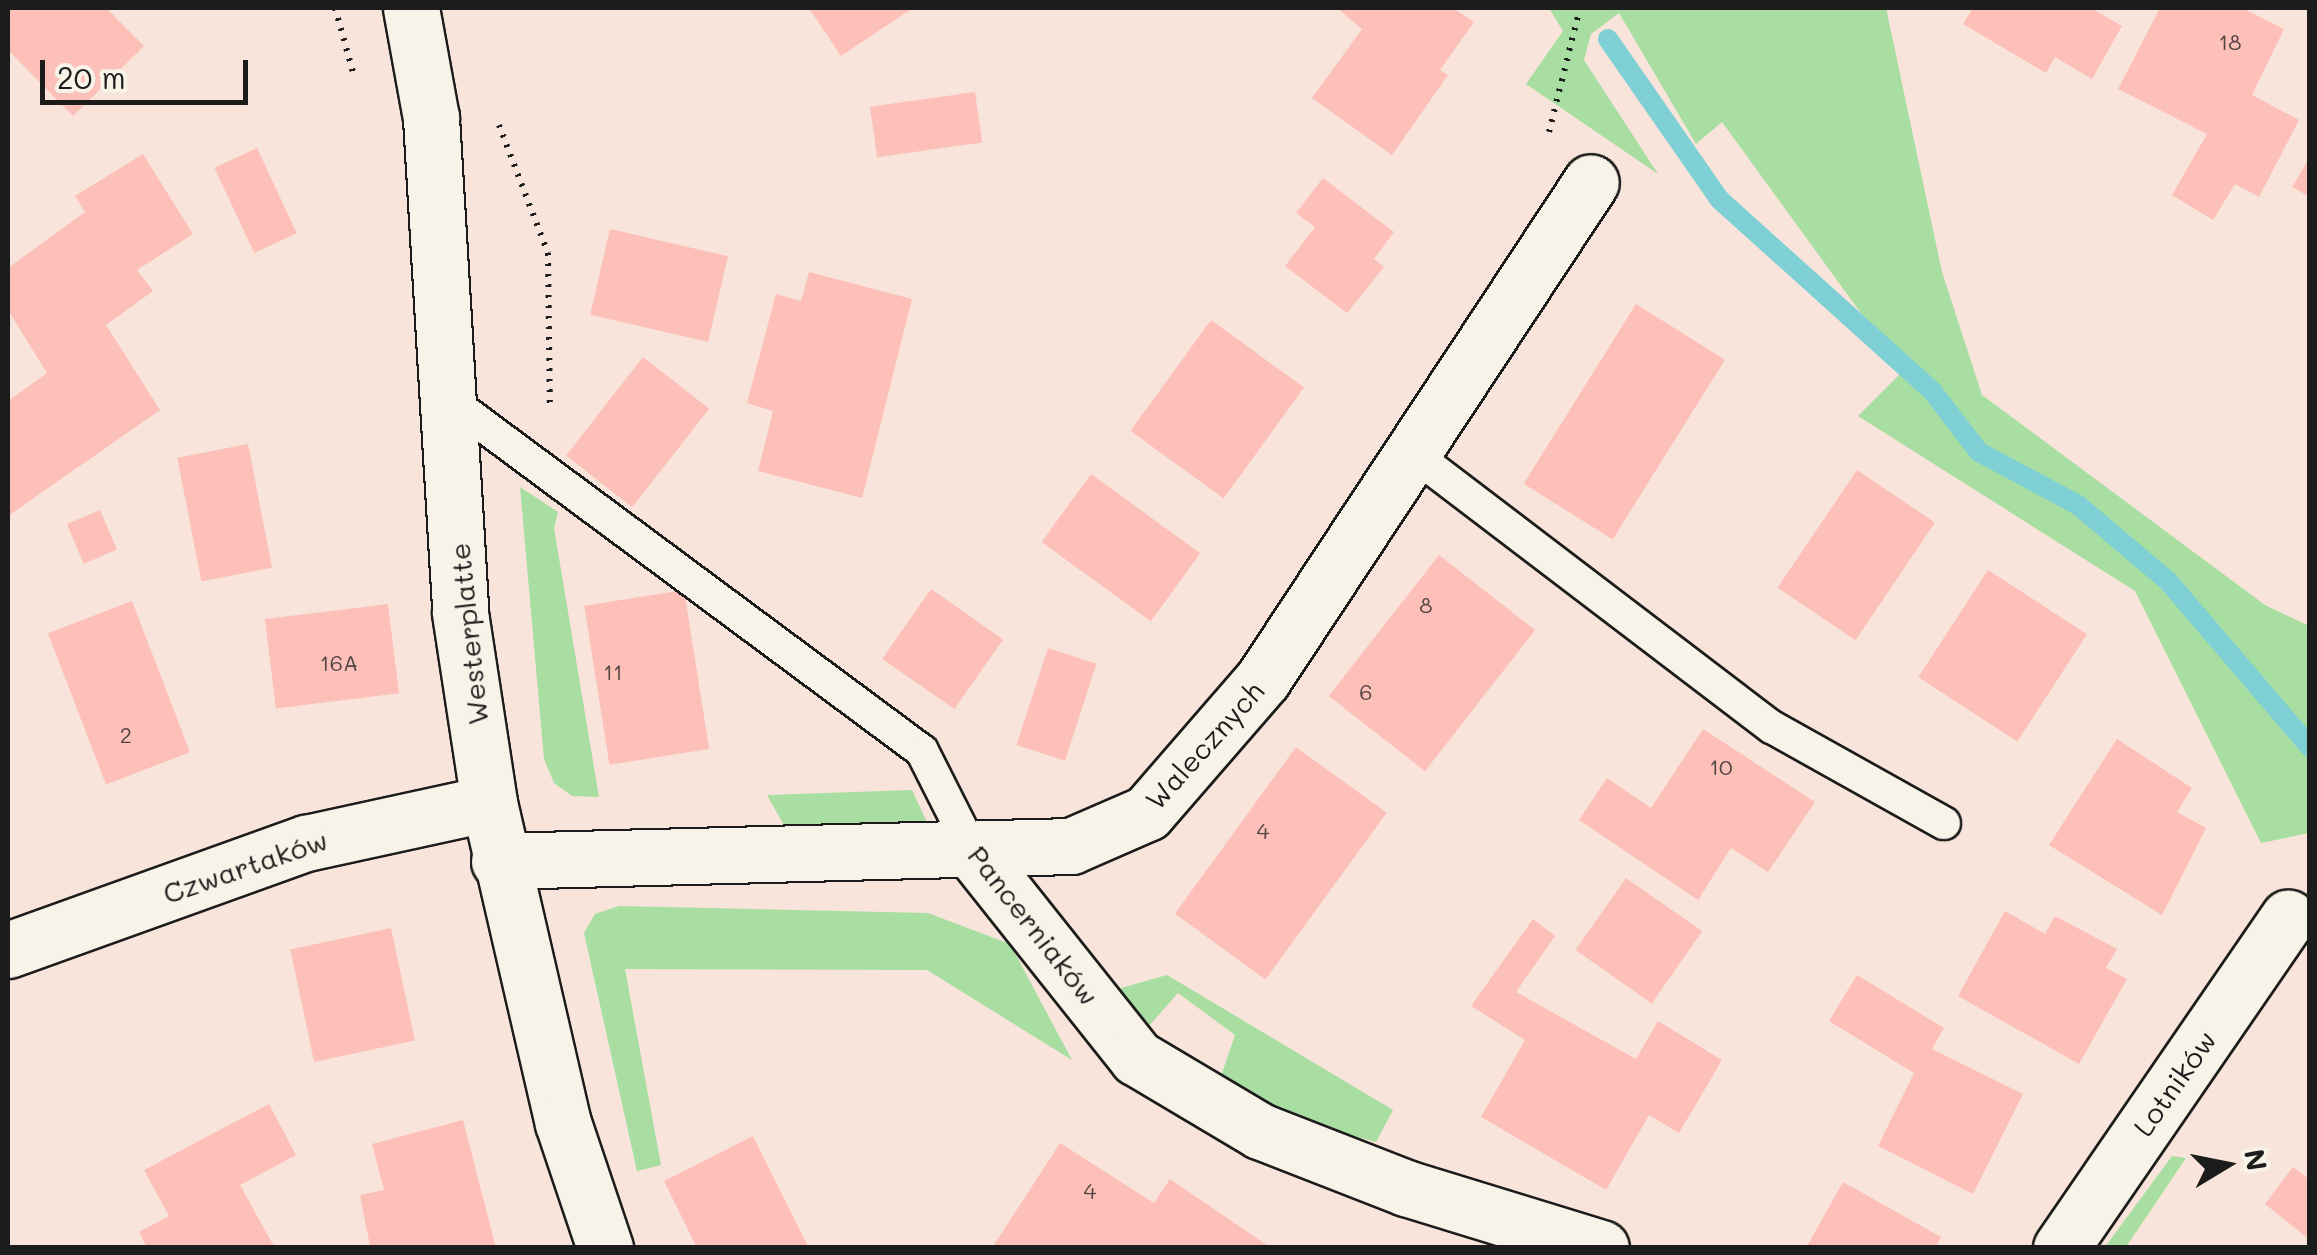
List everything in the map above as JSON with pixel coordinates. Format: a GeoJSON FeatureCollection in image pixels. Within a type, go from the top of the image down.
{"type":"FeatureCollection","features":[{"type":"Feature","properties":{"kind":"street","name":"Westerplatte"},"geometry":{"type":"LineString","coordinates":[[410,8],[431,118],[453,403],[460,613],[489,803],[499,861],[563,1123],[605,1248]]}},
{"type":"Feature","properties":{"kind":"street","name":"Walecznych"},"geometry":{"type":"LineString","coordinates":[[499,861],[973,852],[1070,846],[1146,813],[1263,679],[1578,202]]}},
{"type":"Feature","properties":{"kind":"street","name":"Czwartaków"},"geometry":{"type":"LineString","coordinates":[[8,950],[306,842],[489,803]]}},
{"type":"Feature","properties":{"kind":"street","name":"Pancerniaków"},"geometry":{"type":"LineString","coordinates":[[973,852],[1137,1058],[1260,1131],[1406,1188],[1600,1248]]}},
{"type":"Feature","properties":{"kind":"street","name":"Lotników"},"geometry":{"type":"LineString","coordinates":[[2060,1248],[2288,918]]}},
{"type":"Feature","properties":{"kind":"lane","name":"Pancerniaków"},"geometry":{"type":"LineString","coordinates":[[453,403],[922,751],[973,852]]}},
{"type":"Feature","properties":{"kind":"lane"},"geometry":{"type":"LineString","coordinates":[[1413,454],[1772,728],[1944,823]]}},
{"type":"Feature","properties":{"kind":"path"},"geometry":{"type":"LineString","coordinates":[[1578,202],[1542,175],[1580,8]]}},
{"type":"Feature","properties":{"kind":"path"},"geometry":{"type":"LineString","coordinates":[[493,109],[548,252],[550,475]]}},
{"type":"Feature","properties":{"kind":"green space"},"geometry":{"type":"Polygon","coordinates":[[[1549,8],[1886,8],[1942,272],[1982,395],[2265,605],[2309,626],[2309,833],[2261,843],[2135,591],[1858,416],[1903,371],[1722,122],[1696,144],[1619,13],[1591,34],[1584,60],[1658,174],[1526,84],[1563,31],[1549,8]]]}},
{"type":"Feature","properties":{"kind":"green space"},"geometry":{"type":"Polygon","coordinates":[[[520,487],[558,512],[554,528],[599,797],[572,796],[554,783],[544,759],[520,487]]]}},
{"type":"Feature","properties":{"kind":"green space"},"geometry":{"type":"Polygon","coordinates":[[[912,790],[931,831],[785,827],[767,795],[912,790]]]}},
{"type":"Feature","properties":{"kind":"green space"},"geometry":{"type":"Polygon","coordinates":[[[619,906],[928,913],[1010,944],[1072,1060],[927,970],[625,969],[661,1165],[637,1171],[584,933],[595,914],[619,906]]]}},
{"type":"Feature","properties":{"kind":"green space"},"geometry":{"type":"Polygon","coordinates":[[[1167,975],[1393,1110],[1376,1142],[1299,1121],[1220,1079],[1235,1035],[1178,993],[1148,1027],[1114,990],[1167,975]]]}},
{"type":"Feature","properties":{"kind":"green space"},"geometry":{"type":"Polygon","coordinates":[[[2172,1156],[2186,1158],[2126,1247],[2105,1247],[2172,1156]]]}},
{"type":"Feature","properties":{"kind":"building"},"geometry":{"type":"Polygon","coordinates":[[[8,8],[106,8],[144,46],[73,116],[8,50],[8,8]]]}},
{"type":"Feature","properties":{"kind":"building"},"geometry":{"type":"Polygon","coordinates":[[[809,8],[913,8],[841,56],[809,8]]]}},
{"type":"Feature","properties":{"kind":"building"},"geometry":{"type":"Polygon","coordinates":[[[1337,8],[1453,8],[1474,22],[1440,70],[1448,75],[1392,155],[1312,98],[1362,29],[1337,8]]]}},
{"type":"Feature","properties":{"kind":"building"},"geometry":{"type":"Polygon","coordinates":[[[1973,8],[2091,8],[2122,26],[2092,79],[2055,57],[2046,73],[1963,24],[1973,8]]]}},
{"type":"Feature","properties":{"kind":"building"},"geometry":{"type":"Polygon","coordinates":[[[2160,8],[2242,8],[2284,29],[2252,95],[2299,120],[2259,197],[2235,184],[2213,220],[2172,195],[2207,134],[2118,89],[2160,8]]]}},
{"type":"Feature","properties":{"kind":"building"},"geometry":{"type":"Polygon","coordinates":[[[975,92],[982,143],[877,157],[870,107],[975,92]]]}},
{"type":"Feature","properties":{"kind":"building"},"geometry":{"type":"Polygon","coordinates":[[[257,148],[297,233],[254,253],[214,168],[257,148]]]}},
{"type":"Feature","properties":{"kind":"building"},"geometry":{"type":"Polygon","coordinates":[[[143,154],[193,234],[137,270],[153,291],[106,325],[160,410],[8,516],[8,401],[47,373],[8,310],[8,268],[85,212],[75,196],[143,154]]]}},
{"type":"Feature","properties":{"kind":"building"},"geometry":{"type":"Polygon","coordinates":[[[2310,157],[2310,197],[2292,187],[2310,157]]]}},
{"type":"Feature","properties":{"kind":"building"},"geometry":{"type":"Polygon","coordinates":[[[1323,178],[1394,232],[1374,259],[1384,267],[1347,313],[1285,266],[1315,227],[1296,213],[1323,178]]]}},
{"type":"Feature","properties":{"kind":"building"},"geometry":{"type":"Polygon","coordinates":[[[610,229],[728,256],[708,342],[590,315],[610,229]]]}},
{"type":"Feature","properties":{"kind":"building"},"geometry":{"type":"Polygon","coordinates":[[[809,272],[912,299],[862,498],[758,471],[773,411],[747,403],[776,294],[801,301],[809,272]]]}},
{"type":"Feature","properties":{"kind":"building"},"geometry":{"type":"Polygon","coordinates":[[[1636,304],[1725,360],[1613,539],[1524,484],[1636,304]]]}},
{"type":"Feature","properties":{"kind":"building"},"geometry":{"type":"Polygon","coordinates":[[[1211,320],[1304,388],[1224,498],[1130,431],[1211,320]]]}},
{"type":"Feature","properties":{"kind":"building"},"geometry":{"type":"Polygon","coordinates":[[[643,357],[709,409],[632,507],[566,456],[643,357]]]}},
{"type":"Feature","properties":{"kind":"building"},"geometry":{"type":"Polygon","coordinates":[[[248,444],[272,568],[201,581],[177,458],[248,444]]]}},
{"type":"Feature","properties":{"kind":"building"},"geometry":{"type":"Polygon","coordinates":[[[1857,470],[1935,523],[1856,640],[1778,588],[1857,470]]]}},
{"type":"Feature","properties":{"kind":"building"},"geometry":{"type":"Polygon","coordinates":[[[1091,474],[1200,553],[1151,621],[1042,542],[1091,474]]]}},
{"type":"Feature","properties":{"kind":"building"},"geometry":{"type":"Polygon","coordinates":[[[100,510],[117,550],[84,564],[67,524],[100,510]]]}},
{"type":"Feature","properties":{"kind":"building"},"geometry":{"type":"Polygon","coordinates":[[[1439,555],[1535,630],[1425,771],[1329,696],[1439,555]]]}},
{"type":"Feature","properties":{"kind":"building"},"geometry":{"type":"Polygon","coordinates":[[[1988,570],[2087,634],[2017,742],[1918,677],[1988,570]]]}},
{"type":"Feature","properties":{"kind":"building"},"geometry":{"type":"Polygon","coordinates":[[[931,589],[1003,639],[954,709],[882,659],[931,589]]]}},
{"type":"Feature","properties":{"kind":"building"},"geometry":{"type":"Polygon","coordinates":[[[684,590],[709,749],[609,765],[584,606],[684,590]]]}},
{"type":"Feature","properties":{"kind":"building"},"geometry":{"type":"Polygon","coordinates":[[[132,601],[190,752],[106,784],[48,633],[132,601]]]}},
{"type":"Feature","properties":{"kind":"building"},"geometry":{"type":"Polygon","coordinates":[[[388,604],[399,693],[276,708],[265,619],[388,604]]]}},
{"type":"Feature","properties":{"kind":"building"},"geometry":{"type":"Polygon","coordinates":[[[1048,648],[1097,664],[1065,761],[1016,745],[1048,648]]]}},
{"type":"Feature","properties":{"kind":"building"},"geometry":{"type":"Polygon","coordinates":[[[1703,729],[1815,802],[1768,872],[1731,848],[1698,900],[1579,820],[1607,778],[1651,808],[1703,729]]]}},
{"type":"Feature","properties":{"kind":"building"},"geometry":{"type":"Polygon","coordinates":[[[2117,739],[2192,788],[2177,812],[2206,828],[2162,915],[2049,845],[2117,739]]]}},
{"type":"Feature","properties":{"kind":"building"},"geometry":{"type":"Polygon","coordinates":[[[1296,747],[1387,813],[1266,979],[1175,914],[1296,747]]]}},
{"type":"Feature","properties":{"kind":"building"},"geometry":{"type":"Polygon","coordinates":[[[1626,878],[1702,931],[1652,1003],[1576,950],[1626,878]]]}},
{"type":"Feature","properties":{"kind":"building"},"geometry":{"type":"Polygon","coordinates":[[[2005,911],[2045,934],[2055,916],[2117,949],[2106,968],[2127,979],[2079,1064],[1958,996],[2005,911]]]}},
{"type":"Feature","properties":{"kind":"building"},"geometry":{"type":"Polygon","coordinates":[[[1533,919],[1555,936],[1516,992],[1636,1059],[1658,1021],[1722,1060],[1679,1133],[1649,1115],[1606,1190],[1481,1117],[1525,1040],[1471,1006],[1533,919]]]}},
{"type":"Feature","properties":{"kind":"building"},"geometry":{"type":"Polygon","coordinates":[[[391,928],[415,1040],[314,1062],[290,949],[391,928]]]}},
{"type":"Feature","properties":{"kind":"building"},"geometry":{"type":"Polygon","coordinates":[[[1857,975],[1944,1028],[1932,1049],[2023,1094],[1973,1194],[1878,1146],[1914,1073],[1829,1021],[1857,975]]]}},
{"type":"Feature","properties":{"kind":"building"},"geometry":{"type":"Polygon","coordinates":[[[269,1104],[296,1155],[240,1185],[275,1248],[147,1248],[139,1232],[169,1216],[144,1170],[269,1104]]]}},
{"type":"Feature","properties":{"kind":"building"},"geometry":{"type":"Polygon","coordinates":[[[463,1120],[496,1248],[370,1246],[360,1195],[384,1190],[372,1144],[463,1120]]]}},
{"type":"Feature","properties":{"kind":"building"},"geometry":{"type":"Polygon","coordinates":[[[753,1136],[809,1248],[697,1248],[664,1181],[753,1136]]]}},
{"type":"Feature","properties":{"kind":"building"},"geometry":{"type":"Polygon","coordinates":[[[1060,1143],[1154,1203],[1170,1179],[1271,1248],[992,1248],[1060,1143]]]}},
{"type":"Feature","properties":{"kind":"building"},"geometry":{"type":"Polygon","coordinates":[[[2293,1167],[2310,1180],[2310,1240],[2265,1204],[2293,1167]]]}},
{"type":"Feature","properties":{"kind":"building"},"geometry":{"type":"Polygon","coordinates":[[[1843,1182],[1941,1237],[1935,1248],[1806,1248],[1843,1182]]]}},
{"type":"Feature","properties":{"kind":"waterway"},"geometry":{"type":"LineString","coordinates":[[1608,39],[1719,199],[1933,392],[1979,452],[2078,505],[2168,581],[2310,747]]}}]}
